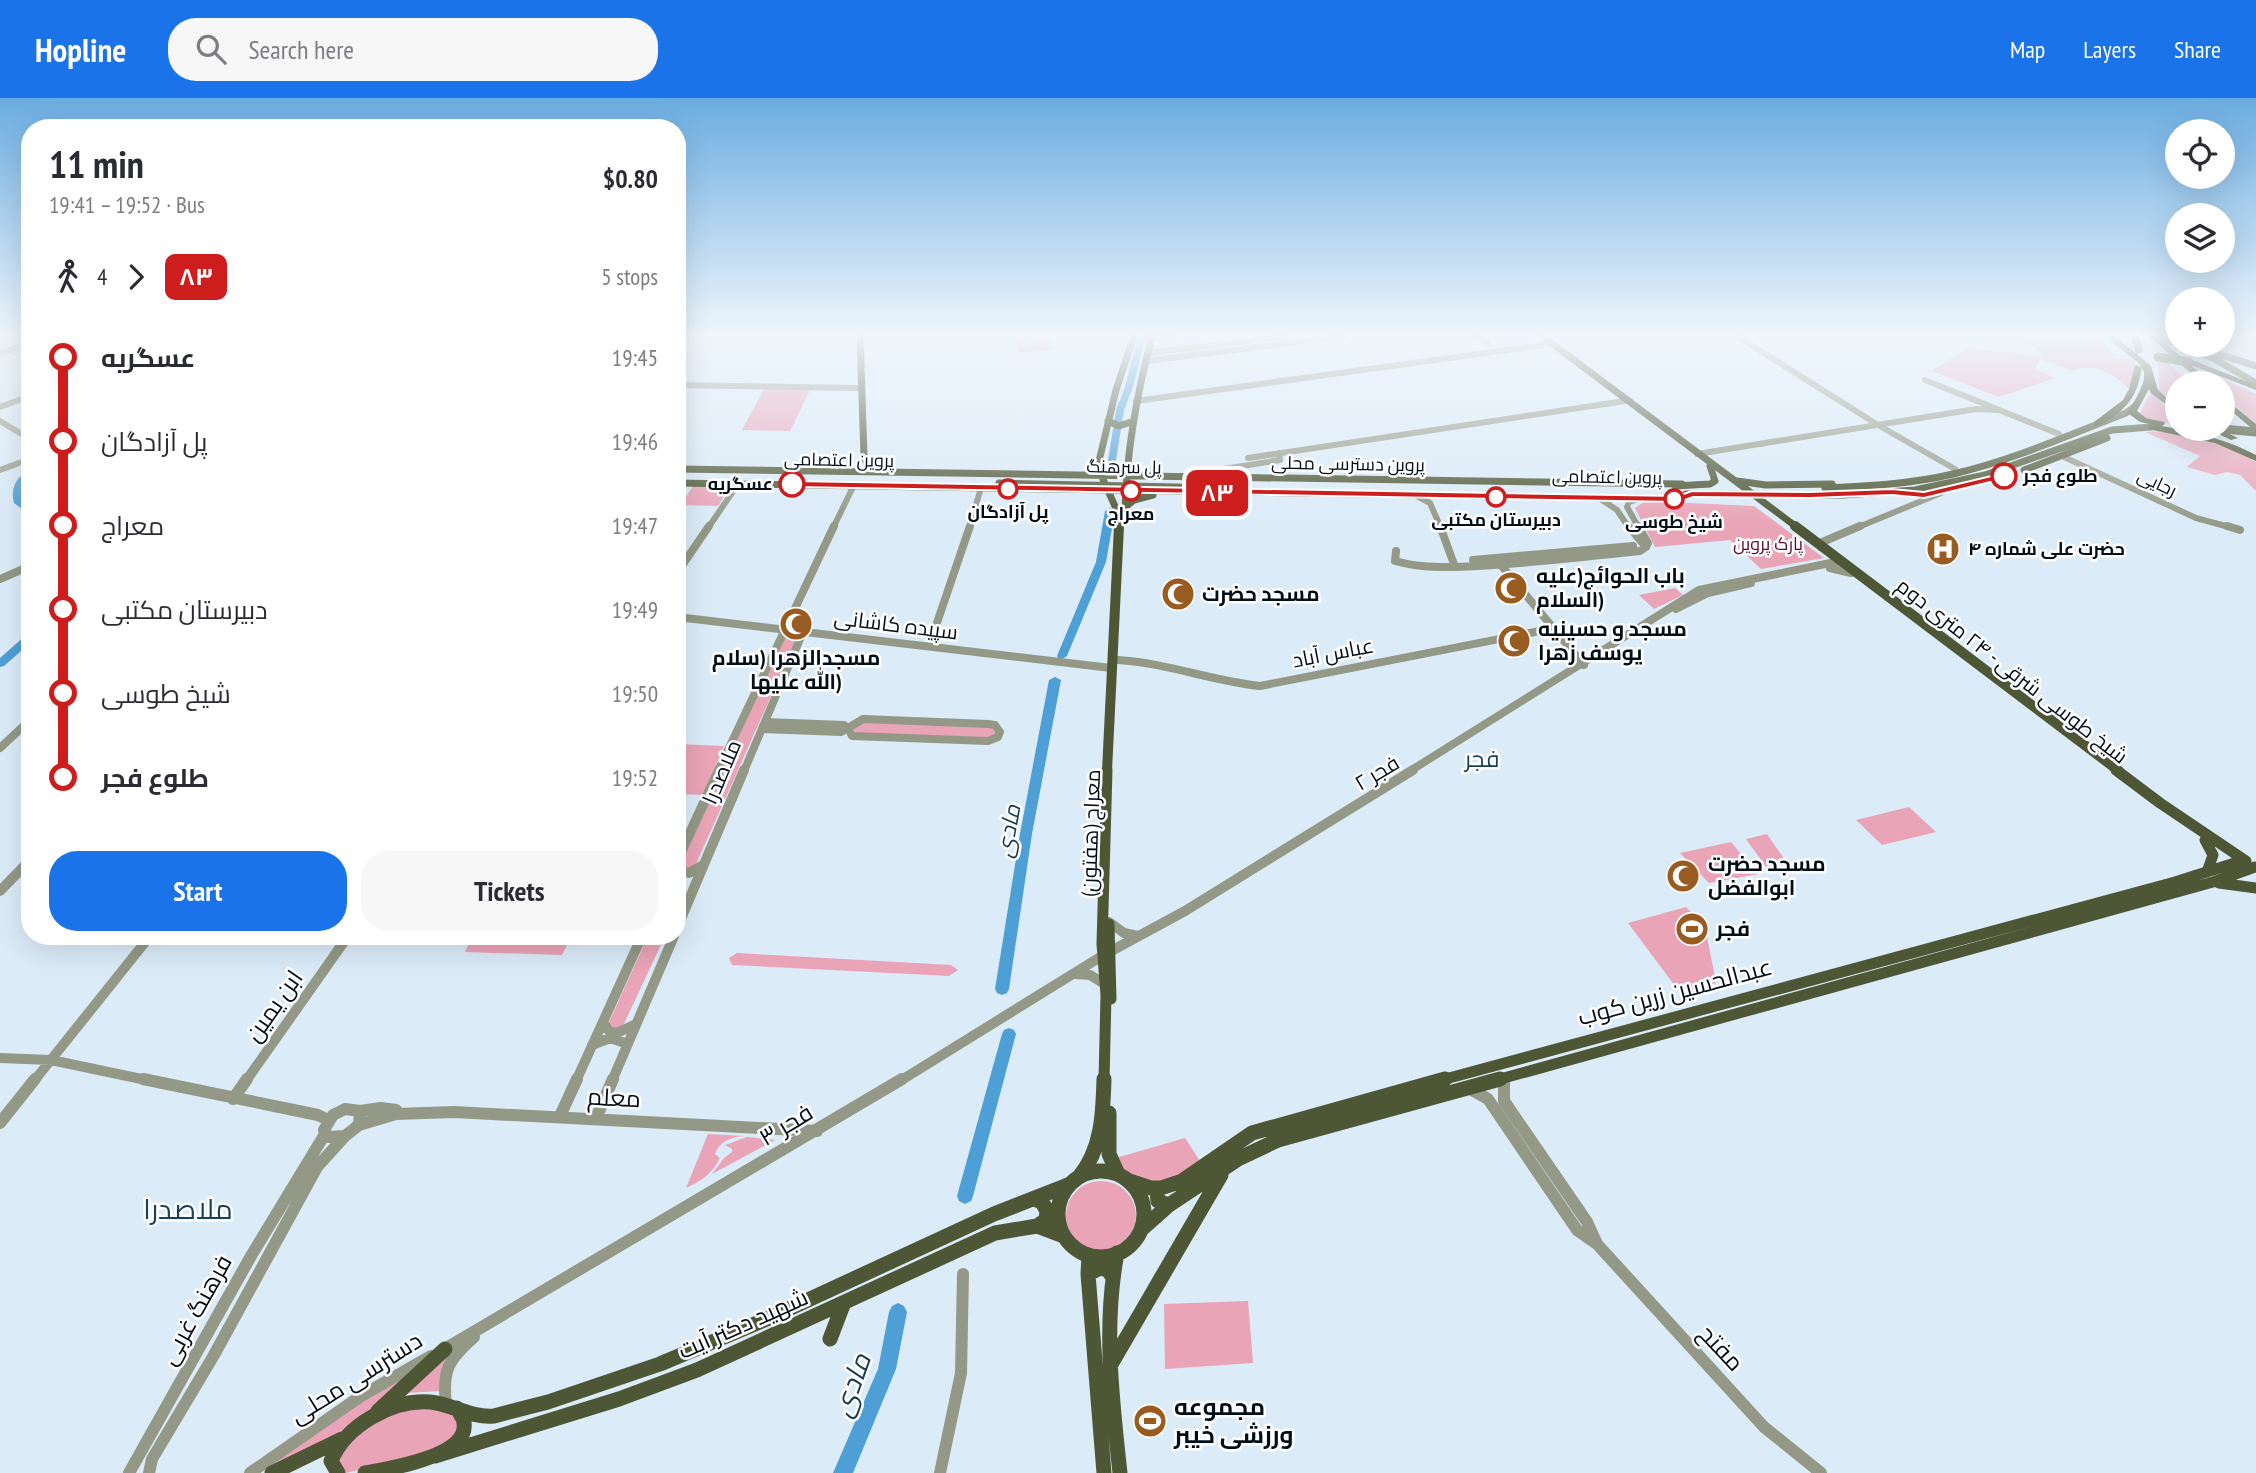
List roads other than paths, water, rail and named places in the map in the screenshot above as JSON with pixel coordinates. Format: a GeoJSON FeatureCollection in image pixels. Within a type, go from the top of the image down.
{"type":"FeatureCollection","features":[{"type":"Feature","properties":{"kind":"highway"},"geometry":{"type":"LineString","coordinates":[[2097,424],[2129,400]]}},
{"type":"Feature","properties":{"kind":"highway"},"geometry":{"type":"LineString","coordinates":[[2139,400],[2134,407],[2134,416],[2165,424]]}},
{"type":"Feature","properties":{"kind":"highway"},"geometry":{"type":"LineString","coordinates":[[2235,411],[2256,432]]}},
{"type":"Feature","properties":{"kind":"highway"},"geometry":{"type":"LineString","coordinates":[[2235,417],[2256,432]]}},
{"type":"Feature","properties":{"kind":"highway"},"geometry":{"type":"LineString","coordinates":[[2151,427],[2165,426]]}},
{"type":"Feature","properties":{"kind":"highway"},"geometry":{"type":"LineString","coordinates":[[2151,427],[2211,439],[2256,458]]}},
{"type":"Feature","properties":{"kind":"highway"},"geometry":{"type":"LineString","coordinates":[[2235,430],[2256,432]]}},
{"type":"Feature","properties":{"kind":"highway"},"geometry":{"type":"LineString","coordinates":[[2235,440],[2256,450]]}},
{"type":"Feature","properties":{"kind":"main road"},"geometry":{"type":"LineString","coordinates":[[861,400],[864,443],[860,447],[863,465]]}},
{"type":"Feature","properties":{"kind":"main road"},"geometry":{"type":"LineString","coordinates":[[1078,476],[1092,471],[1099,461],[1116,400]]}},
{"type":"Feature","properties":{"kind":"main road","name":"معراج (هفتون)"},"geometry":{"type":"LineString","coordinates":[[1124,1178],[1109,1154],[1108,1146],[1106,954],[1114,664],[1126,554],[1118,498],[1124,478],[1128,424],[1136,401]]}},
{"type":"Feature","properties":{"kind":"main road"},"geometry":{"type":"LineString","coordinates":[[1625,401],[1733,480],[1745,492]]}},
{"type":"Feature","properties":{"kind":"main road"},"geometry":{"type":"LineString","coordinates":[[1733,480],[1752,484],[1840,487],[1877,485],[1963,472],[2016,456],[2134,407]]}},
{"type":"Feature","properties":{"kind":"main road"},"geometry":{"type":"LineString","coordinates":[[1110,423],[1128,424]]}},
{"type":"Feature","properties":{"kind":"main road","name":"پروین اعتصامی"},"geometry":{"type":"LineString","coordinates":[[1290,485],[1669,488],[1810,495],[1892,492],[1950,484],[1985,475],[2112,430],[2151,427]]}},
{"type":"Feature","properties":{"kind":"main road"},"geometry":{"type":"LineString","coordinates":[[1828,486],[1955,469],[2059,434],[2087,428]]}},
{"type":"Feature","properties":{"kind":"main road"},"geometry":{"type":"LineString","coordinates":[[1892,492],[1924,495],[1941,493],[2064,457],[2129,429]]}},
{"type":"Feature","properties":{"kind":"main road"},"geometry":{"type":"LineString","coordinates":[[1697,454],[1745,492]]}},
{"type":"Feature","properties":{"kind":"main road"},"geometry":{"type":"LineString","coordinates":[[1099,461],[1102,477],[1118,498]]}},
{"type":"Feature","properties":{"kind":"main road"},"geometry":{"type":"LineString","coordinates":[[835,471],[863,465],[883,472]]}},
{"type":"Feature","properties":{"kind":"main road"},"geometry":{"type":"LineString","coordinates":[[1125,466],[1130,474],[1156,478]]}},
{"type":"Feature","properties":{"kind":"main road"},"geometry":{"type":"LineString","coordinates":[[1652,484],[1669,488],[1682,484],[1710,484],[1716,481],[1710,466]]}},
{"type":"Feature","properties":{"kind":"main road","name":"پروین اعتصامی"},"geometry":{"type":"LineString","coordinates":[[686,471],[947,480]]}},
{"type":"Feature","properties":{"kind":"main road","name":"پروین دسترسی محلی"},"geometry":{"type":"LineString","coordinates":[[686,471],[835,471],[1175,478],[1221,486],[1682,484]]}},
{"type":"Feature","properties":{"kind":"main road"},"geometry":{"type":"LineString","coordinates":[[947,480],[1015,475]]}},
{"type":"Feature","properties":{"kind":"main road"},"geometry":{"type":"LineString","coordinates":[[686,481],[1074,490],[1085,489],[1096,483],[1089,478],[1078,476]]}},
{"type":"Feature","properties":{"kind":"main road"},"geometry":{"type":"LineString","coordinates":[[1156,478],[1138,480],[1135,485],[1138,489],[1160,492]]}},
{"type":"Feature","properties":{"kind":"main road"},"geometry":{"type":"LineString","coordinates":[[947,480],[1023,489]]}},
{"type":"Feature","properties":{"kind":"main road","name":"پروین اعتصامی"},"geometry":{"type":"LineString","coordinates":[[686,481],[947,480]]}},
{"type":"Feature","properties":{"kind":"main road","name":"پل سرهنگ"},"geometry":{"type":"LineString","coordinates":[[947,480],[1290,485]]}},
{"type":"Feature","properties":{"kind":"main road"},"geometry":{"type":"LineString","coordinates":[[1074,490],[1118,498],[1221,486],[1417,496],[1740,500],[1760,506]]}},
{"type":"Feature","properties":{"kind":"main road","name":"پروین اعتصامی"},"geometry":{"type":"LineString","coordinates":[[1221,486],[1308,490],[1692,494],[1828,486]]}},
{"type":"Feature","properties":{"kind":"main road"},"geometry":{"type":"LineString","coordinates":[[1074,490],[1134,500],[1160,492]]}},
{"type":"Feature","properties":{"kind":"main road","name":"شیخ طوسی شرقی - ۲۴ متری دوم"},"geometry":{"type":"LineString","coordinates":[[1745,492],[1760,506],[2181,819],[2250,866]]}},
{"type":"Feature","properties":{"kind":"main road","name":"شیخ طوسی شرقی - ۲۴ متری دوم"},"geometry":{"type":"LineString","coordinates":[[1745,492],[1972,662],[2132,788],[2205,840],[2250,866]]}},
{"type":"Feature","properties":{"kind":"main road"},"geometry":{"type":"LineString","coordinates":[[1661,494],[1679,499],[1692,494]]}},
{"type":"Feature","properties":{"kind":"main road"},"geometry":{"type":"LineString","coordinates":[[1773,511],[1772,508],[1778,503],[1810,495]]}},
{"type":"Feature","properties":{"kind":"main road","name":"معراج (هفتون)"},"geometry":{"type":"LineString","coordinates":[[1073,1181],[1089,1165],[1096,1151],[1103,1119],[1103,983],[1109,922],[1111,780]]}},
{"type":"Feature","properties":{"kind":"main road"},"geometry":{"type":"LineString","coordinates":[[2205,840],[2215,856],[2205,878],[2256,888]]}},
{"type":"Feature","properties":{"kind":"main road","name":"عبدالحسین زرین کوب"},"geometry":{"type":"LineString","coordinates":[[1161,1188],[1182,1181],[1252,1133],[1274,1125],[1812,986],[2250,866]]}},
{"type":"Feature","properties":{"kind":"main road","name":"عبدالحسین زرین کوب"},"geometry":{"type":"LineString","coordinates":[[1224,1168],[1238,1158],[1278,1140],[1522,1073],[1793,991]]}},
{"type":"Feature","properties":{"kind":"main road"},"geometry":{"type":"LineString","coordinates":[[1142,1229],[1169,1205],[1224,1168]]}},
{"type":"Feature","properties":{"kind":"main road"},"geometry":{"type":"LineString","coordinates":[[1110,1366],[1224,1168]]}},
{"type":"Feature","properties":{"kind":"main road"},"geometry":{"type":"LineString","coordinates":[[1124,1178],[1139,1191],[1144,1203],[1146,1216],[1136,1239],[1117,1253],[1089,1255],[1077,1251],[1061,1235],[1056,1222],[1056,1209],[1073,1181],[1091,1172],[1124,1178],[1151,1188],[1161,1188]]}},
{"type":"Feature","properties":{"kind":"main road","name":"شهید دکتر آیت"},"geometry":{"type":"LineString","coordinates":[[368,1421],[383,1411],[410,1402],[428,1402],[452,1407],[476,1416],[506,1414],[619,1379],[790,1310],[987,1217],[1073,1181]]}},
{"type":"Feature","properties":{"kind":"main road"},"geometry":{"type":"LineString","coordinates":[[1161,1188],[1157,1192],[1158,1201],[1169,1205]]}},
{"type":"Feature","properties":{"kind":"main road"},"geometry":{"type":"LineString","coordinates":[[1034,1199],[1042,1202],[1047,1211],[1046,1220],[1037,1226]]}},
{"type":"Feature","properties":{"kind":"main road","name":"شهید دکتر آیت"},"geometry":{"type":"LineString","coordinates":[[365,1473],[435,1456],[619,1399],[697,1370],[995,1233],[1016,1227],[1037,1226],[1051,1229],[1061,1235]]}},
{"type":"Feature","properties":{"kind":"main road"},"geometry":{"type":"LineString","coordinates":[[1117,1253],[1112,1276],[1110,1366],[1120,1473]]}},
{"type":"Feature","properties":{"kind":"main road"},"geometry":{"type":"LineString","coordinates":[[1089,1255],[1088,1274],[1104,1473]]}},
{"type":"Feature","properties":{"kind":"main road"},"geometry":{"type":"LineString","coordinates":[[1088,1274],[1100,1268],[1108,1270],[1112,1276]]}},
{"type":"Feature","properties":{"kind":"main road"},"geometry":{"type":"LineString","coordinates":[[818,1316],[830,1339],[843,1305]]}},
{"type":"Feature","properties":{"kind":"main road"},"geometry":{"type":"LineString","coordinates":[[272,1473],[311,1456],[353,1432],[445,1349]]}},
{"type":"Feature","properties":{"kind":"main road"},"geometry":{"type":"LineString","coordinates":[[435,1456],[448,1451],[464,1429],[464,1419],[452,1407]]}},
{"type":"Feature","properties":{"kind":"main road"},"geometry":{"type":"LineString","coordinates":[[338,1473],[332,1465],[332,1454],[353,1432]]}},
{"type":"Feature","properties":{"kind":"street"},"geometry":{"type":"LineString","coordinates":[[0,407],[19,400]]}},
{"type":"Feature","properties":{"kind":"street"},"geometry":{"type":"LineString","coordinates":[[1136,401],[1142,400]]}},
{"type":"Feature","properties":{"kind":"street"},"geometry":{"type":"LineString","coordinates":[[1839,400],[1955,469]]}},
{"type":"Feature","properties":{"kind":"street"},"geometry":{"type":"LineString","coordinates":[[1967,400],[2059,434]]}},
{"type":"Feature","properties":{"kind":"street"},"geometry":{"type":"LineString","coordinates":[[1248,458],[1625,401]]}},
{"type":"Feature","properties":{"kind":"street"},"geometry":{"type":"LineString","coordinates":[[1697,454],[1878,425],[1977,405]]}},
{"type":"Feature","properties":{"kind":"street"},"geometry":{"type":"LineString","coordinates":[[0,421],[21,434]]}},
{"type":"Feature","properties":{"kind":"street"},"geometry":{"type":"LineString","coordinates":[[1175,478],[1280,460],[1279,453]]}},
{"type":"Feature","properties":{"kind":"street","name":"رجایی"},"geometry":{"type":"LineString","coordinates":[[2064,457],[2196,518],[2240,530]]}},
{"type":"Feature","properties":{"kind":"street"},"geometry":{"type":"LineString","coordinates":[[0,468],[21,460]]}},
{"type":"Feature","properties":{"kind":"street"},"geometry":{"type":"LineString","coordinates":[[686,560],[738,484]]}},
{"type":"Feature","properties":{"kind":"street","name":"ملاصدرا"},"geometry":{"type":"LineString","coordinates":[[686,841],[783,629],[854,485]]}},
{"type":"Feature","properties":{"kind":"street"},"geometry":{"type":"LineString","coordinates":[[929,646],[958,567],[981,488]]}},
{"type":"Feature","properties":{"kind":"street"},"geometry":{"type":"LineString","coordinates":[[1833,560],[1941,493]]}},
{"type":"Feature","properties":{"kind":"street"},"geometry":{"type":"LineString","coordinates":[[1417,496],[1430,503],[1454,564]]}},
{"type":"Feature","properties":{"kind":"street"},"geometry":{"type":"LineString","coordinates":[[1437,516],[1439,504],[1450,496]]}},
{"type":"Feature","properties":{"kind":"street"},"geometry":{"type":"LineString","coordinates":[[1599,498],[1624,510],[1640,543],[1646,547]]}},
{"type":"Feature","properties":{"kind":"street"},"geometry":{"type":"LineString","coordinates":[[1624,510],[1629,502],[1642,498]]}},
{"type":"Feature","properties":{"kind":"street"},"geometry":{"type":"LineString","coordinates":[[1646,547],[1640,551],[1500,564],[1402,565],[1395,561],[1396,551],[1408,563],[1454,564],[1554,552],[1646,547]]}},
{"type":"Feature","properties":{"kind":"street","name":"فجر ۲"},"geometry":{"type":"LineString","coordinates":[[1106,954],[1185,911],[1658,617],[1709,593],[1833,560]]}},
{"type":"Feature","properties":{"kind":"street"},"geometry":{"type":"LineString","coordinates":[[1500,564],[1584,664]]}},
{"type":"Feature","properties":{"kind":"street"},"geometry":{"type":"LineString","coordinates":[[0,580],[21,572]]}},
{"type":"Feature","properties":{"kind":"street","name":"سپیده کاشانی"},"geometry":{"type":"LineString","coordinates":[[686,618],[1114,664]]}},
{"type":"Feature","properties":{"kind":"street","name":"عباس آباد"},"geometry":{"type":"LineString","coordinates":[[1114,664],[1160,664],[1231,683],[1259,686],[1555,628]]}},
{"type":"Feature","properties":{"kind":"street","name":"ملاصدرا"},"geometry":{"type":"LineString","coordinates":[[686,907],[803,632]]}},
{"type":"Feature","properties":{"kind":"street"},"geometry":{"type":"LineString","coordinates":[[1571,647],[1584,656],[1600,655]]}},
{"type":"Feature","properties":{"kind":"street"},"geometry":{"type":"LineString","coordinates":[[1568,674],[1571,647]]}},
{"type":"Feature","properties":{"kind":"street"},"geometry":{"type":"LineString","coordinates":[[763,726],[844,728],[863,719],[988,724],[1005,732],[988,741],[861,738],[852,736],[844,728]]}},
{"type":"Feature","properties":{"kind":"street"},"geometry":{"type":"LineString","coordinates":[[0,748],[21,728]]}},
{"type":"Feature","properties":{"kind":"street"},"geometry":{"type":"LineString","coordinates":[[686,872],[703,865]]}},
{"type":"Feature","properties":{"kind":"street"},"geometry":{"type":"LineString","coordinates":[[0,891],[21,869]]}},
{"type":"Feature","properties":{"kind":"street"},"geometry":{"type":"LineString","coordinates":[[686,877],[696,884]]}},
{"type":"Feature","properties":{"kind":"street"},"geometry":{"type":"LineString","coordinates":[[1109,922],[1124,933],[1138,936]]}},
{"type":"Feature","properties":{"kind":"street"},"geometry":{"type":"LineString","coordinates":[[0,1123],[143,945]]}},
{"type":"Feature","properties":{"kind":"street","name":"ابن یمین"},"geometry":{"type":"LineString","coordinates":[[233,1099],[342,945]]}},
{"type":"Feature","properties":{"kind":"street"},"geometry":{"type":"LineString","coordinates":[[560,1116],[638,945]]}},
{"type":"Feature","properties":{"kind":"street"},"geometry":{"type":"LineString","coordinates":[[596,1118],[670,945]]}},
{"type":"Feature","properties":{"kind":"street","name":"فجر ۳"},"geometry":{"type":"LineString","coordinates":[[488,1324],[818,1131],[1106,954]]}},
{"type":"Feature","properties":{"kind":"street"},"geometry":{"type":"LineString","coordinates":[[1073,974],[1090,975],[1103,983]]}},
{"type":"Feature","properties":{"kind":"street"},"geometry":{"type":"LineString","coordinates":[[603,1022],[606,1030],[613,1034],[624,1032],[637,1023]]}},
{"type":"Feature","properties":{"kind":"street"},"geometry":{"type":"LineString","coordinates":[[592,1045],[605,1038],[628,1044]]}},
{"type":"Feature","properties":{"kind":"street"},"geometry":{"type":"LineString","coordinates":[[0,1058],[51,1060],[318,1115],[328,1120],[345,1109],[360,1111],[381,1108],[408,1112]]}},
{"type":"Feature","properties":{"kind":"street","name":"مفتح"},"geometry":{"type":"LineString","coordinates":[[1504,1078],[1504,1101],[1587,1222],[1597,1244]]}},
{"type":"Feature","properties":{"kind":"street","name":"مفتح"},"geometry":{"type":"LineString","coordinates":[[1468,1088],[1488,1098],[1577,1230],[1597,1244],[1765,1427],[1821,1473]]}},
{"type":"Feature","properties":{"kind":"street"},"geometry":{"type":"LineString","coordinates":[[359,1125],[360,1111]]}},
{"type":"Feature","properties":{"kind":"street","name":"معلم"},"geometry":{"type":"LineString","coordinates":[[408,1112],[560,1116],[818,1131]]}},
{"type":"Feature","properties":{"kind":"street","name":"فرهنگ غربی"},"geometry":{"type":"LineString","coordinates":[[149,1473],[152,1459],[214,1355],[317,1167],[345,1136],[359,1125],[392,1113],[408,1112]]}},
{"type":"Feature","properties":{"kind":"street","name":"فرهنگ غربی"},"geometry":{"type":"LineString","coordinates":[[129,1473],[251,1256],[325,1134],[328,1120]]}},
{"type":"Feature","properties":{"kind":"street"},"geometry":{"type":"LineString","coordinates":[[325,1134],[333,1138],[345,1136]]}},
{"type":"Feature","properties":{"kind":"street"},"geometry":{"type":"LineString","coordinates":[[940,1473],[961,1373],[963,1274]]}},
{"type":"Feature","properties":{"kind":"street"},"geometry":{"type":"LineString","coordinates":[[452,1407],[443,1379],[446,1367],[456,1353],[488,1324]]}},
{"type":"Feature","properties":{"kind":"street","name":"دسترسی محلی"},"geometry":{"type":"LineString","coordinates":[[250,1473],[372,1389],[488,1324]]}},
{"type":"Feature","properties":{"kind":"waterway","name":"مادی"},"geometry":{"type":"LineString","coordinates":[[1110,473],[1124,400]]}},
{"type":"Feature","properties":{"kind":"waterway"},"geometry":{"type":"LineString","coordinates":[[21,481],[17,496],[17,501],[21,504]]}},
{"type":"Feature","properties":{"kind":"waterway","name":"مادی"},"geometry":{"type":"LineString","coordinates":[[1062,656],[1101,562],[1110,511]]}},
{"type":"Feature","properties":{"kind":"waterway"},"geometry":{"type":"LineString","coordinates":[[0,664],[21,645]]}},
{"type":"Feature","properties":{"kind":"waterway","name":"مادی"},"geometry":{"type":"LineString","coordinates":[[1002,989],[1026,834],[1055,680]]}},
{"type":"Feature","properties":{"kind":"waterway","name":"مادی"},"geometry":{"type":"LineString","coordinates":[[965,1196],[1009,1034]]}},
{"type":"Feature","properties":{"kind":"waterway","name":"مادی"},"geometry":{"type":"LineString","coordinates":[[843,1473],[887,1369],[898,1312]]}},
{"type":"Feature","properties":{"kind":"place","name":"طلوع فجر"},"geometry":{"type":"Point","coordinates":[2004,476]}},
{"type":"Feature","properties":{"kind":"place","name":"عسگریه"},"geometry":{"type":"Point","coordinates":[792,484]}},
{"type":"Feature","properties":{"kind":"place","name":"پل آزادگان"},"geometry":{"type":"Point","coordinates":[1008,489]}},
{"type":"Feature","properties":{"kind":"place","name":"معراج"},"geometry":{"type":"Point","coordinates":[1131,491]}},
{"type":"Feature","properties":{"kind":"place","name":"دبیرستان مکتبی"},"geometry":{"type":"Point","coordinates":[1496,497]}},
{"type":"Feature","properties":{"kind":"place","name":"شیخ طوسی"},"geometry":{"type":"Point","coordinates":[1674,499]}},
{"type":"Feature","properties":{"kind":"place","name":"حضرت علی شماره ۴"},"geometry":{"type":"Point","coordinates":[1943,549]}},
{"type":"Feature","properties":{"kind":"place","name":"باب الحوائج(علیه السلام)"},"geometry":{"type":"Point","coordinates":[1511,588]}},
{"type":"Feature","properties":{"kind":"place","name":"مسجد حضرت"},"geometry":{"type":"Point","coordinates":[1178,594]}},
{"type":"Feature","properties":{"kind":"place","name":"مسجدالزهرا (سلام الله علیها)"},"geometry":{"type":"Point","coordinates":[796,624]}},
{"type":"Feature","properties":{"kind":"place","name":"مسجد و حسینیه یوسف زهرا"},"geometry":{"type":"Point","coordinates":[1514,641]}},
{"type":"Feature","properties":{"kind":"place","name":"مسجد حضرت ابوالفضل"},"geometry":{"type":"Point","coordinates":[1683,876]}},
{"type":"Feature","properties":{"kind":"place","name":"فجر"},"geometry":{"type":"Point","coordinates":[1692,929]}},
{"type":"Feature","properties":{"kind":"place","name":"مجموعه ورزشی خیبر"},"geometry":{"type":"Point","coordinates":[1150,1421]}},
{"type":"Feature","properties":{"kind":"district","name":"فجر"},"geometry":{"type":"Point","coordinates":[1482,759]}},
{"type":"Feature","properties":{"kind":"district","name":"ملاصدرا"},"geometry":{"type":"Point","coordinates":[188,1209]}},
{"type":"Feature","properties":{"kind":"park label","name":"پارک پروین"},"geometry":{"type":"Point","coordinates":[1768,544]}}]}
